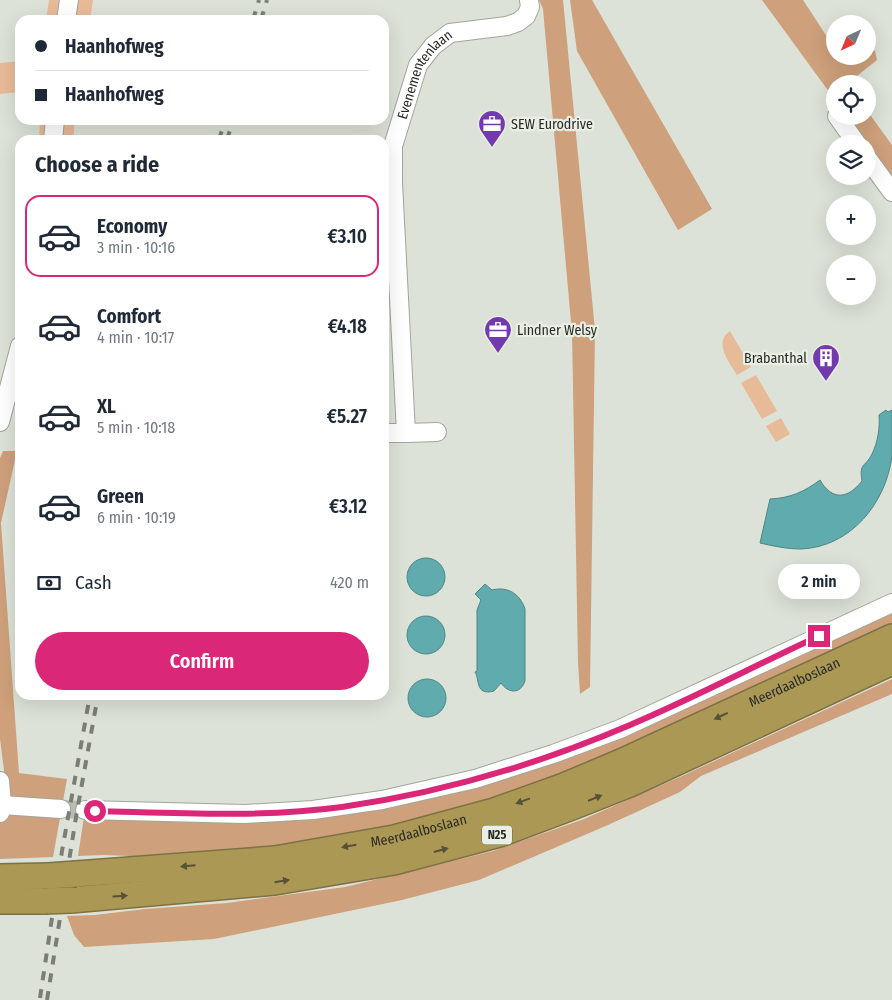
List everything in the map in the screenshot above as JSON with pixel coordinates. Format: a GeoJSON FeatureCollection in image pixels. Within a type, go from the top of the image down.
{"type":"FeatureCollection","features":[{"type":"Feature","properties":{"kind":"highway","name":"Meerdaalboslaan"},"geometry":{"type":"LineString","coordinates":[[0,877],[48,876],[275,859],[394,838],[494,811],[564,786],[621,762],[892,637]]}},
{"type":"Feature","properties":{"kind":"highway","name":"Meerdaalboslaan"},"geometry":{"type":"LineString","coordinates":[[0,901],[71,900],[275,882],[394,862],[500,834],[572,808],[630,784],[892,662]]}},
{"type":"Feature","properties":{"kind":"street"},"geometry":{"type":"LineString","coordinates":[[67,15],[69,0]]}},
{"type":"Feature","properties":{"kind":"street","name":"Evenementenlaan"},"geometry":{"type":"LineString","coordinates":[[406,433],[393,183],[393,146],[418,64],[434,46],[450,33],[513,24],[526,16],[530,7],[529,0]]}},
{"type":"Feature","properties":{"kind":"street"},"geometry":{"type":"LineString","coordinates":[[876,170],[892,192]]}},
{"type":"Feature","properties":{"kind":"street"},"geometry":{"type":"LineString","coordinates":[[0,422],[15,365]]}},
{"type":"Feature","properties":{"kind":"street"},"geometry":{"type":"LineString","coordinates":[[389,433],[437,432]]}},
{"type":"Feature","properties":{"kind":"street"},"geometry":{"type":"LineString","coordinates":[[86,810],[245,814],[313,810],[382,800],[475,779],[554,754],[633,724],[892,603]]}},
{"type":"Feature","properties":{"kind":"street"},"geometry":{"type":"LineString","coordinates":[[0,781],[1,809],[61,809]]}},
{"type":"Feature","properties":{"kind":"shaded area"},"geometry":{"type":"Polygon","coordinates":[[[49,0],[93,0],[91,15],[47,15],[49,0]]]}},
{"type":"Feature","properties":{"kind":"shaded area"},"geometry":{"type":"Polygon","coordinates":[[[539,0],[563,0],[595,330],[590,687],[580,694],[572,333],[543,9],[539,0]]]}},
{"type":"Feature","properties":{"kind":"shaded area"},"geometry":{"type":"Polygon","coordinates":[[[570,0],[592,0],[712,209],[678,230],[577,51],[570,0]]]}},
{"type":"Feature","properties":{"kind":"shaded area"},"geometry":{"type":"Polygon","coordinates":[[[762,0],[803,0],[826,35],[826,65],[871,65],[858,75],[826,75],[826,88],[762,0]]]}},
{"type":"Feature","properties":{"kind":"shaded area"},"geometry":{"type":"Polygon","coordinates":[[[15,62],[15,92],[0,94],[0,63],[15,62]]]}},
{"type":"Feature","properties":{"kind":"shaded area"},"geometry":{"type":"Polygon","coordinates":[[[876,123],[892,145],[892,178],[876,156],[876,135],[861,135],[854,125],[876,125],[876,123]]]}},
{"type":"Feature","properties":{"kind":"shaded area"},"geometry":{"type":"Polygon","coordinates":[[[40,125],[74,125],[74,135],[39,135],[40,125]]]}},
{"type":"Feature","properties":{"kind":"shaded area"},"geometry":{"type":"Polygon","coordinates":[[[730,331],[751,367],[737,375],[724,352],[723,346],[725,336],[730,331]]]}},
{"type":"Feature","properties":{"kind":"shaded area"},"geometry":{"type":"Polygon","coordinates":[[[756,375],[777,411],[762,419],[741,383],[756,375]]]}},
{"type":"Feature","properties":{"kind":"shaded area"},"geometry":{"type":"Polygon","coordinates":[[[781,418],[790,434],[776,442],[766,426],[781,418]]]}},
{"type":"Feature","properties":{"kind":"shaded area"},"geometry":{"type":"Polygon","coordinates":[[[3,451],[15,451],[15,460],[1,523],[19,773],[67,779],[53,857],[0,859],[0,818],[7,794],[0,739],[0,458],[3,451]]]}},
{"type":"Feature","properties":{"kind":"shaded area"},"geometry":{"type":"Polygon","coordinates":[[[892,606],[892,624],[625,748],[490,799],[397,826],[271,849],[180,858],[104,855],[78,856],[84,817],[237,819],[483,780],[892,606]]]}},
{"type":"Feature","properties":{"kind":"shaded area"},"geometry":{"type":"Polygon","coordinates":[[[892,679],[892,694],[701,776],[680,792],[479,880],[402,900],[214,939],[84,947],[74,935],[67,916],[227,903],[345,887],[493,851],[584,819],[892,679]]]}},
{"type":"Feature","properties":{"kind":"water"},"geometry":{"type":"Polygon","coordinates":[[[886,410],[888,412],[892,410],[892,456],[882,490],[874,506],[863,519],[850,531],[835,540],[819,546],[796,549],[760,543],[770,499],[796,494],[820,480],[830,492],[840,495],[846,494],[857,487],[862,481],[862,468],[876,445],[879,415],[886,410]]]}},
{"type":"Feature","properties":{"kind":"water"},"geometry":{"type":"Polygon","coordinates":[[[426,558],[439,564],[445,577],[439,590],[426,596],[413,590],[407,577],[413,564],[426,558]]]}},
{"type":"Feature","properties":{"kind":"water"},"geometry":{"type":"Polygon","coordinates":[[[485,584],[492,590],[503,589],[513,592],[520,599],[525,609],[525,681],[520,689],[514,691],[507,689],[501,683],[494,691],[484,691],[479,686],[475,672],[477,671],[477,610],[481,600],[475,594],[485,584]]]}},
{"type":"Feature","properties":{"kind":"water"},"geometry":{"type":"Polygon","coordinates":[[[426,616],[439,622],[445,635],[439,648],[426,654],[413,648],[407,635],[413,622],[426,616]]]}},
{"type":"Feature","properties":{"kind":"water"},"geometry":{"type":"Polygon","coordinates":[[[427,679],[440,685],[446,698],[440,711],[427,717],[414,711],[408,698],[414,685],[427,679]]]}},
{"type":"Feature","properties":{"kind":"tunnel"},"geometry":{"type":"LineString","coordinates":[[61,809],[85,810]]}},
{"type":"Feature","properties":{"kind":"railway"},"geometry":{"type":"LineString","coordinates":[[254,15],[259,0]]}},
{"type":"Feature","properties":{"kind":"railway"},"geometry":{"type":"LineString","coordinates":[[262,15],[267,0]]}},
{"type":"Feature","properties":{"kind":"railway"},"geometry":{"type":"LineString","coordinates":[[220,135],[224,125]]}},
{"type":"Feature","properties":{"kind":"railway"},"geometry":{"type":"LineString","coordinates":[[228,135],[232,125]]}},
{"type":"Feature","properties":{"kind":"railway"},"geometry":{"type":"LineString","coordinates":[[40,998],[62,851],[89,700]]}},
{"type":"Feature","properties":{"kind":"railway"},"geometry":{"type":"LineString","coordinates":[[47,1000],[76,817],[97,700]]}},
{"type":"Feature","properties":{"kind":"place","name":"SEW Eurodrive"},"geometry":{"type":"Point","coordinates":[492,148]}},
{"type":"Feature","properties":{"kind":"place","name":"Lindner Welsy"},"geometry":{"type":"Point","coordinates":[498,354]}},
{"type":"Feature","properties":{"kind":"place","name":"Brabanthal"},"geometry":{"type":"Point","coordinates":[826,382]}},
{"type":"Feature","properties":{"kind":"route"},"geometry":{"type":"LineString","coordinates":[[95,811],[245,814],[313,810],[382,800],[488,776],[620,730],[819,636]]}}]}
